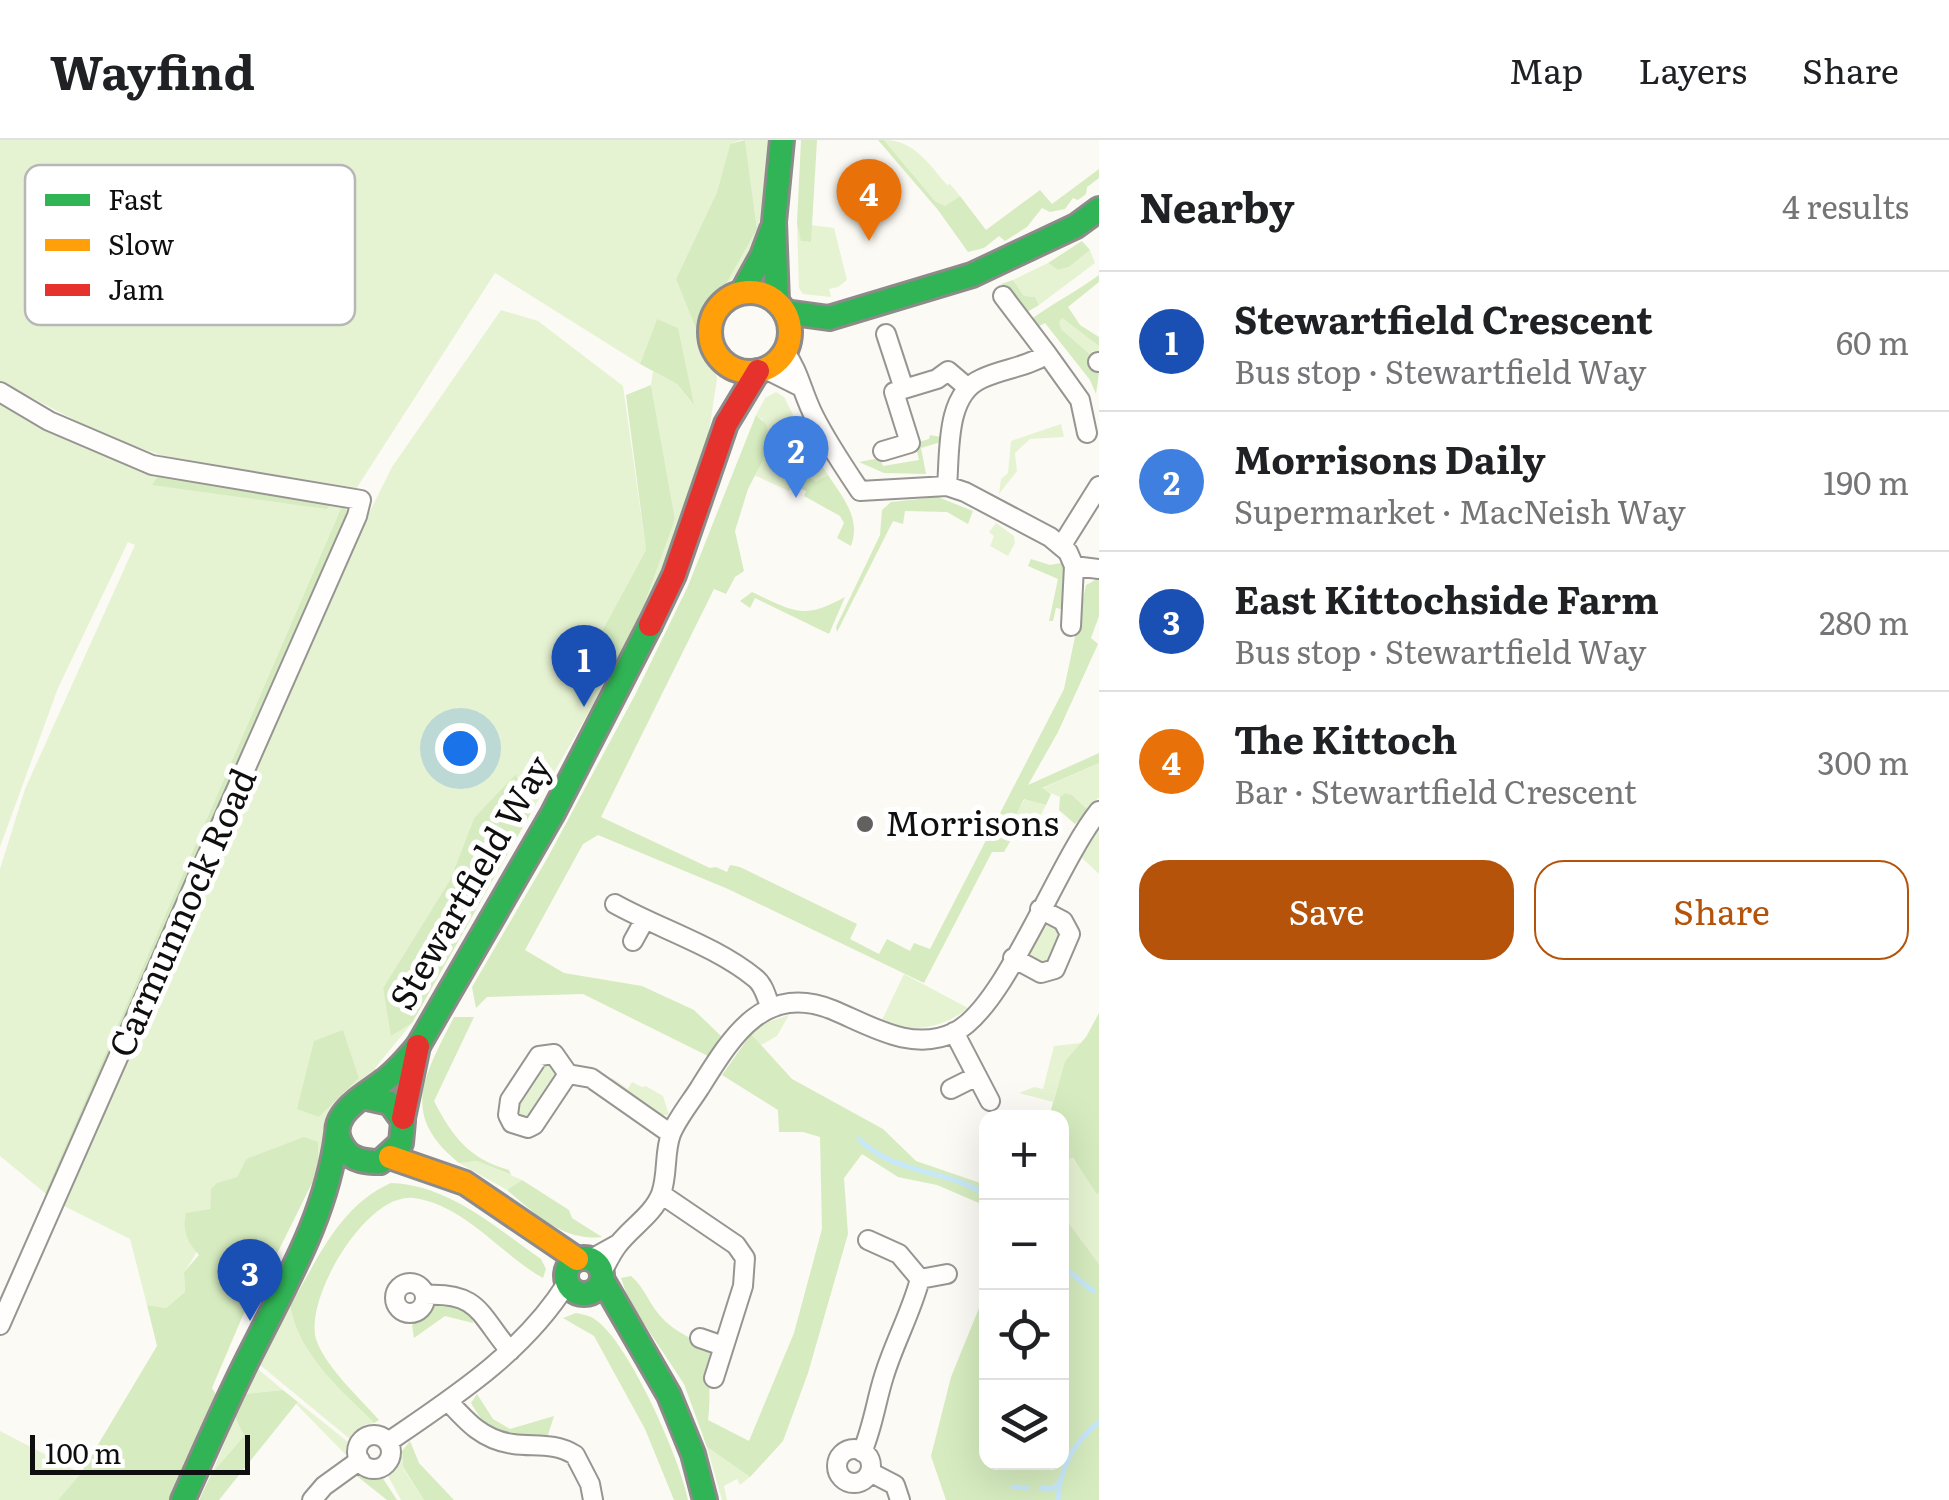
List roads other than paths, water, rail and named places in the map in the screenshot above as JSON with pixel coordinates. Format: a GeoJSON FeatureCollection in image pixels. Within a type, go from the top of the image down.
{"type":"FeatureCollection","features":[{"type":"Feature","properties":{"kind":"street"},"geometry":{"type":"LineString","coordinates":[[782,140],[774,222],[781,307],[790,330],[787,347],[801,387],[835,454],[860,491],[947,486],[1062,545],[1074,566],[1072,626]]}},
{"type":"Feature","properties":{"kind":"street"},"geometry":{"type":"LineString","coordinates":[[762,370],[829,318],[972,275],[1076,226],[1099,209]]}},
{"type":"Feature","properties":{"kind":"street"},"geometry":{"type":"LineString","coordinates":[[774,222],[762,256],[742,292],[724,302],[712,320],[711,340],[729,366],[743,371],[762,370],[801,387]]}},
{"type":"Feature","properties":{"kind":"street"},"geometry":{"type":"LineString","coordinates":[[742,292],[761,293],[781,307],[829,318]]}},
{"type":"Feature","properties":{"kind":"street"},"geometry":{"type":"LineString","coordinates":[[1002,296],[1080,400],[1087,433]]}},
{"type":"Feature","properties":{"kind":"street"},"geometry":{"type":"LineString","coordinates":[[886,334],[904,389]]}},
{"type":"Feature","properties":{"kind":"street"},"geometry":{"type":"LineString","coordinates":[[947,486],[952,431],[958,405],[968,388],[980,379],[1031,364],[1047,354]]}},
{"type":"Feature","properties":{"kind":"street","name":"Stewartfield Way"},"geometry":{"type":"LineString","coordinates":[[726,424],[729,366]]}},
{"type":"Feature","properties":{"kind":"street","name":"Stewartfield Way"},"geometry":{"type":"LineString","coordinates":[[364,1097],[418,1046],[553,814],[674,575],[726,424],[762,370]]}},
{"type":"Feature","properties":{"kind":"street"},"geometry":{"type":"LineString","coordinates":[[883,452],[910,443],[894,392],[937,379],[948,371],[968,388]]}},
{"type":"Feature","properties":{"kind":"street","name":"Carmunnock Road"},"geometry":{"type":"LineString","coordinates":[[0,392],[50,420],[152,464],[362,500],[0,1325]]}},
{"type":"Feature","properties":{"kind":"street"},"geometry":{"type":"LineString","coordinates":[[1062,545],[1099,486]]}},
{"type":"Feature","properties":{"kind":"street"},"geometry":{"type":"LineString","coordinates":[[1074,566],[1099,568]]}},
{"type":"Feature","properties":{"kind":"street"},"geometry":{"type":"LineString","coordinates":[[312,1500],[324,1486],[360,1460],[359,1445],[367,1436],[378,1435],[388,1442],[448,1401],[510,1351],[652,1209],[661,1194],[671,1134],[742,1026],[770,1006],[823,1006],[888,1036],[932,1038],[954,1032],[987,1004],[1074,847],[1099,811]]}},
{"type":"Feature","properties":{"kind":"street"},"geometry":{"type":"LineString","coordinates":[[615,904],[725,958],[754,977],[764,987],[770,1006]]}},
{"type":"Feature","properties":{"kind":"street"},"geometry":{"type":"LineString","coordinates":[[1014,958],[1040,973],[1055,969],[1070,934],[1063,922],[1040,909]]}},
{"type":"Feature","properties":{"kind":"street"},"geometry":{"type":"LineString","coordinates":[[633,941],[644,921]]}},
{"type":"Feature","properties":{"kind":"street"},"geometry":{"type":"LineString","coordinates":[[954,1032],[990,1100]]}},
{"type":"Feature","properties":{"kind":"street","name":"Stewartfield Way"},"geometry":{"type":"LineString","coordinates":[[404,1125],[418,1046]]}},
{"type":"Feature","properties":{"kind":"street"},"geometry":{"type":"LineString","coordinates":[[568,1074],[591,1078],[671,1134]]}},
{"type":"Feature","properties":{"kind":"street"},"geometry":{"type":"LineString","coordinates":[[951,1090],[977,1076]]}},
{"type":"Feature","properties":{"kind":"street"},"geometry":{"type":"LineString","coordinates":[[183,1500],[226,1401],[320,1218],[334,1173],[342,1113],[364,1097],[383,1098],[398,1110],[404,1125],[449,1175],[517,1217],[584,1276],[617,1312],[660,1378],[681,1422],[705,1500]]}},
{"type":"Feature","properties":{"kind":"street"},"geometry":{"type":"LineString","coordinates":[[320,1218],[366,1172],[400,1146],[404,1125]]}},
{"type":"Feature","properties":{"kind":"street"},"geometry":{"type":"LineString","coordinates":[[338,1131],[344,1150],[360,1161],[366,1172]]}},
{"type":"Feature","properties":{"kind":"street"},"geometry":{"type":"LineString","coordinates":[[366,1172],[449,1175]]}},
{"type":"Feature","properties":{"kind":"street"},"geometry":{"type":"LineString","coordinates":[[661,1194],[736,1246],[745,1258],[743,1286],[714,1378]]}},
{"type":"Feature","properties":{"kind":"street"},"geometry":{"type":"LineString","coordinates":[[868,1240],[899,1254],[920,1279]]}},
{"type":"Feature","properties":{"kind":"street"},"geometry":{"type":"LineString","coordinates":[[920,1279],[946,1274]]}},
{"type":"Feature","properties":{"kind":"street"},"geometry":{"type":"LineString","coordinates":[[862,1452],[873,1427],[885,1372],[920,1279]]}},
{"type":"Feature","properties":{"kind":"street"},"geometry":{"type":"LineString","coordinates":[[425,1295],[454,1295],[471,1302],[510,1351]]}},
{"type":"Feature","properties":{"kind":"street"},"geometry":{"type":"LineString","coordinates":[[700,1338],[723,1346]]}},
{"type":"Feature","properties":{"kind":"street"},"geometry":{"type":"LineString","coordinates":[[448,1401],[480,1433],[514,1444],[550,1445],[574,1454],[590,1484],[593,1500]]}},
{"type":"Feature","properties":{"kind":"street"},"geometry":{"type":"LineString","coordinates":[[847,1451],[862,1452],[870,1460],[870,1472],[845,1491],[838,1462],[847,1451]]}},
{"type":"Feature","properties":{"kind":"street"},"geometry":{"type":"LineString","coordinates":[[870,1472],[895,1485],[900,1500]]}},
{"type":"Feature","properties":{"kind":"waterway"},"geometry":{"type":"LineString","coordinates":[[859,1139],[888,1159],[979,1191]]}},
{"type":"Feature","properties":{"kind":"waterway"},"geometry":{"type":"LineString","coordinates":[[1069,1272],[1093,1291]]}},
{"type":"Feature","properties":{"kind":"waterway"},"geometry":{"type":"LineString","coordinates":[[1058,1500],[1061,1477],[1070,1456],[1099,1422]]}},
{"type":"Feature","properties":{"kind":"waterway"},"geometry":{"type":"LineString","coordinates":[[1041,1488],[1052,1489],[1056,1485]]}},
{"type":"Feature","properties":{"kind":"waterway"},"geometry":{"type":"LineString","coordinates":[[1013,1487],[1027,1488]]}},
{"type":"Feature","properties":{"kind":"place","name":"The Kittoch"},"geometry":{"type":"Point","coordinates":[869,241]}},
{"type":"Feature","properties":{"kind":"place","name":"Morrisons Daily"},"geometry":{"type":"Point","coordinates":[796,498]}},
{"type":"Feature","properties":{"kind":"place","name":"Stewartfield Crescent"},"geometry":{"type":"Point","coordinates":[584,707]}},
{"type":"Feature","properties":{"kind":"place","name":"Morrisons"},"geometry":{"type":"Point","coordinates":[865,824]}},
{"type":"Feature","properties":{"kind":"place","name":"East Kittochside Farm"},"geometry":{"type":"Point","coordinates":[250,1321]}}]}
